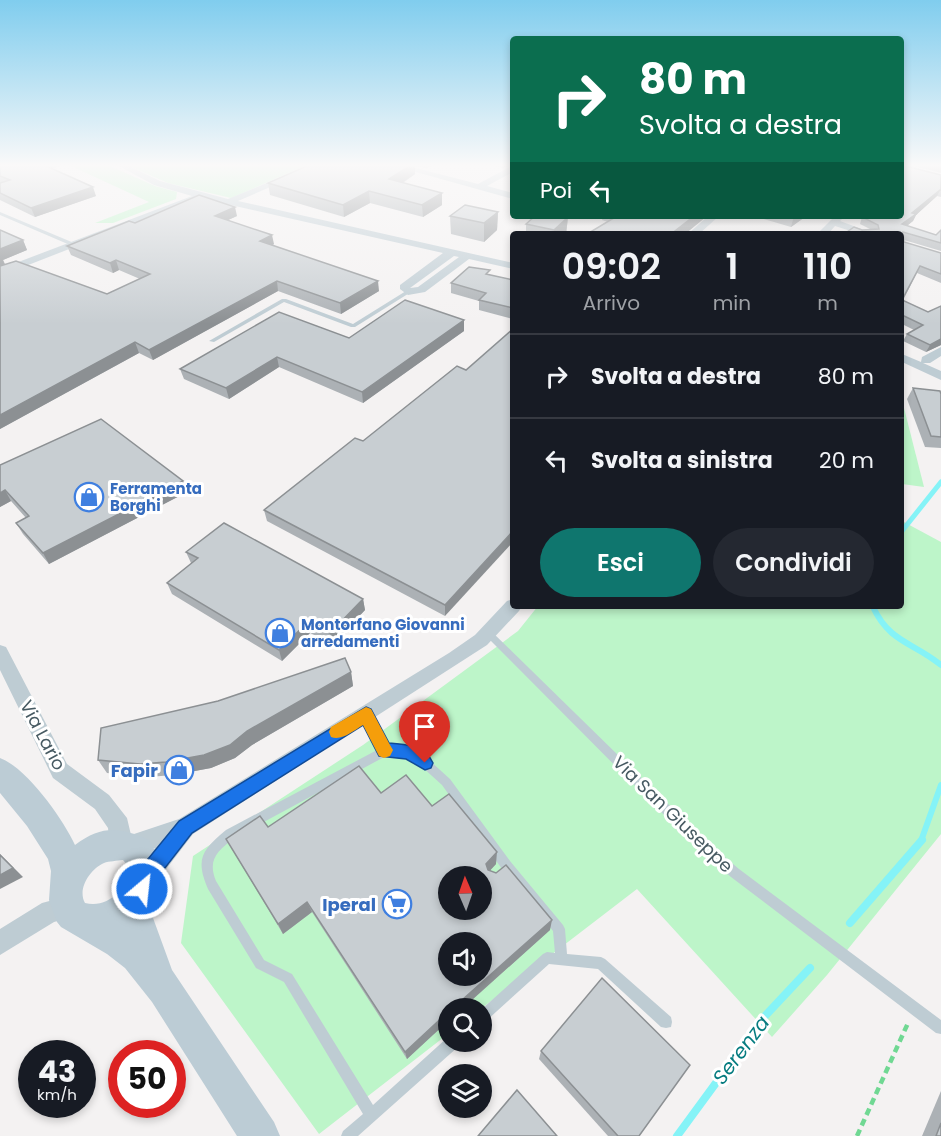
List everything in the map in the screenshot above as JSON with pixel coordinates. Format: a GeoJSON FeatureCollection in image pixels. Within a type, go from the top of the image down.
{"type":"FeatureCollection","features":[{"type":"Feature","properties":{"kind":"main road"},"geometry":{"type":"LineString","coordinates":[[0,772],[19,791],[48,831],[66,864],[67,904]]}},
{"type":"Feature","properties":{"kind":"main road"},"geometry":{"type":"LineString","coordinates":[[48,831],[79,843],[116,843],[135,848],[145,860],[139,891],[143,942],[165,989]]}},
{"type":"Feature","properties":{"kind":"main road"},"geometry":{"type":"LineString","coordinates":[[67,904],[75,867],[86,856],[116,843]]}},
{"type":"Feature","properties":{"kind":"main road"},"geometry":{"type":"LineString","coordinates":[[67,904],[111,918],[139,891]]}},
{"type":"Feature","properties":{"kind":"main road"},"geometry":{"type":"LineString","coordinates":[[67,904],[137,956],[165,989],[260,1136]]}},
{"type":"Feature","properties":{"kind":"street"},"geometry":{"type":"LineString","coordinates":[[0,273],[142,218]]}},
{"type":"Feature","properties":{"kind":"street"},"geometry":{"type":"LineString","coordinates":[[300,218],[510,265]]}},
{"type":"Feature","properties":{"kind":"street"},"geometry":{"type":"LineString","coordinates":[[697,231],[711,219]]}},
{"type":"Feature","properties":{"kind":"street"},"geometry":{"type":"LineString","coordinates":[[825,231],[837,219],[863,231]]}},
{"type":"Feature","properties":{"kind":"street"},"geometry":{"type":"LineString","coordinates":[[452,252],[404,287],[408,292],[421,290],[468,255]]}},
{"type":"Feature","properties":{"kind":"street"},"geometry":{"type":"LineString","coordinates":[[926,360],[941,351]]}},
{"type":"Feature","properties":{"kind":"street"},"geometry":{"type":"LineString","coordinates":[[904,359],[941,375]]}},
{"type":"Feature","properties":{"kind":"street"},"geometry":{"type":"LineString","coordinates":[[116,843],[185,827],[455,658],[488,633],[510,609]]}},
{"type":"Feature","properties":{"kind":"street","name":"Via Lario"},"geometry":{"type":"LineString","coordinates":[[0,652],[60,771],[102,802],[119,825],[116,843]]}},
{"type":"Feature","properties":{"kind":"street"},"geometry":{"type":"LineString","coordinates":[[139,891],[185,827]]}},
{"type":"Feature","properties":{"kind":"street"},"geometry":{"type":"LineString","coordinates":[[0,943],[67,904]]}},
{"type":"Feature","properties":{"kind":"lane"},"geometry":{"type":"LineString","coordinates":[[12,218],[72,244]]}},
{"type":"Feature","properties":{"kind":"lane"},"geometry":{"type":"LineString","coordinates":[[212,341],[284,300],[352,326],[408,292]]}},
{"type":"Feature","properties":{"kind":"lane","name":"Via San Giuseppe"},"geometry":{"type":"LineString","coordinates":[[488,633],[704,847],[941,1028]]}},
{"type":"Feature","properties":{"kind":"lane"},"geometry":{"type":"LineString","coordinates":[[366,714],[385,751]]}},
{"type":"Feature","properties":{"kind":"lane"},"geometry":{"type":"LineString","coordinates":[[371,1115],[288,978],[261,964],[206,874],[206,861],[211,850],[230,834],[385,751],[408,752],[425,763],[446,782],[503,868],[559,928],[561,958]]}},
{"type":"Feature","properties":{"kind":"lane"},"geometry":{"type":"LineString","coordinates":[[492,1008],[547,958],[561,958],[601,963],[666,1022]]}},
{"type":"Feature","properties":{"kind":"lane"},"geometry":{"type":"LineString","coordinates":[[348,1136],[442,1052]]}},
{"type":"Feature","properties":{"kind":"path"},"geometry":{"type":"LineString","coordinates":[[857,1136],[873,1093],[915,1009]]}},
{"type":"Feature","properties":{"kind":"green space"},"geometry":{"type":"Polygon","coordinates":[[[108,218],[126,218],[113,223],[95,223],[108,218]]]}},
{"type":"Feature","properties":{"kind":"green space"},"geometry":{"type":"Polygon","coordinates":[[[904,408],[924,487],[904,484],[904,408]]]}},
{"type":"Feature","properties":{"kind":"green space"},"geometry":{"type":"Polygon","coordinates":[[[904,522],[941,542],[941,834],[827,975],[772,1037],[637,889],[492,1000],[492,998],[438,998],[438,1042],[319,1134],[181,943],[193,856],[363,745],[518,631],[536,609],[904,609],[904,522]]]}},
{"type":"Feature","properties":{"kind":"building"},"geometry":{"type":"Polygon","coordinates":[[[146,218],[221,218],[272,235],[260,241],[378,281],[340,303],[277,281],[149,350],[135,342],[0,415],[0,266],[16,261],[107,294],[150,274],[116,260],[110,263],[67,246],[129,221],[135,223],[146,218]]]}},
{"type":"Feature","properties":{"kind":"building"},"geometry":{"type":"Polygon","coordinates":[[[460,218],[490,218],[484,223],[460,218]]]}},
{"type":"Feature","properties":{"kind":"building"},"geometry":{"type":"Polygon","coordinates":[[[910,218],[902,224],[936,235],[941,230],[941,243],[904,231],[848,231],[854,227],[862,230],[879,229],[878,225],[866,219],[910,218]]]}},
{"type":"Feature","properties":{"kind":"building"},"geometry":{"type":"Polygon","coordinates":[[[532,219],[566,219],[554,230],[526,224],[532,219]]]}},
{"type":"Feature","properties":{"kind":"building"},"geometry":{"type":"Polygon","coordinates":[[[612,219],[690,219],[675,231],[592,231],[612,219]]]}},
{"type":"Feature","properties":{"kind":"building"},"geometry":{"type":"Polygon","coordinates":[[[0,230],[23,240],[0,249],[0,230]]]}},
{"type":"Feature","properties":{"kind":"building"},"geometry":{"type":"Polygon","coordinates":[[[904,242],[941,253],[941,274],[920,266],[904,296],[904,242]]]}},
{"type":"Feature","properties":{"kind":"building"},"geometry":{"type":"Polygon","coordinates":[[[469,267],[490,270],[486,274],[510,279],[510,307],[479,300],[486,293],[451,283],[469,267]]]}},
{"type":"Feature","properties":{"kind":"building"},"geometry":{"type":"Polygon","coordinates":[[[405,300],[464,320],[362,392],[277,357],[226,388],[180,369],[279,312],[349,338],[405,300]]]}},
{"type":"Feature","properties":{"kind":"building"},"geometry":{"type":"Polygon","coordinates":[[[904,301],[928,312],[941,306],[941,339],[930,345],[907,334],[923,325],[904,316],[904,301]]]}},
{"type":"Feature","properties":{"kind":"building"},"geometry":{"type":"Polygon","coordinates":[[[510,332],[510,534],[445,605],[264,510],[355,438],[363,441],[457,366],[466,370],[510,332]]]}},
{"type":"Feature","properties":{"kind":"building"},"geometry":{"type":"Polygon","coordinates":[[[913,388],[940,391],[941,437],[931,436],[913,388]]]}},
{"type":"Feature","properties":{"kind":"building","name":"Ferramenta Borghi"},"geometry":{"type":"Polygon","coordinates":[[[101,419],[183,481],[43,553],[16,523],[29,516],[5,490],[0,493],[0,465],[101,419]]]}},
{"type":"Feature","properties":{"kind":"building"},"geometry":{"type":"Polygon","coordinates":[[[224,523],[363,599],[330,633],[308,622],[279,650],[167,583],[198,558],[186,552],[224,523]]]}},
{"type":"Feature","properties":{"kind":"building"},"geometry":{"type":"Polygon","coordinates":[[[345,658],[351,672],[247,731],[230,745],[204,755],[166,762],[140,764],[98,760],[101,728],[218,701],[345,658]]]}},
{"type":"Feature","properties":{"kind":"building"},"geometry":{"type":"Polygon","coordinates":[[[359,766],[381,793],[406,775],[432,806],[449,794],[497,852],[487,866],[438,866],[438,920],[492,920],[492,872],[496,873],[506,865],[552,920],[492,973],[492,932],[438,932],[438,986],[478,986],[464,998],[438,998],[438,1021],[405,1052],[307,902],[278,924],[226,839],[260,816],[268,827],[359,766]]]}},
{"type":"Feature","properties":{"kind":"building"},"geometry":{"type":"Polygon","coordinates":[[[0,855],[13,868],[0,875],[0,855]]]}},
{"type":"Feature","properties":{"kind":"building"},"geometry":{"type":"Polygon","coordinates":[[[602,978],[690,1065],[639,1136],[618,1136],[541,1051],[602,978]]]}},
{"type":"Feature","properties":{"kind":"building"},"geometry":{"type":"Polygon","coordinates":[[[517,1090],[557,1136],[478,1136],[517,1090]]]}},
{"type":"Feature","properties":{"kind":"building"},"geometry":{"type":"Polygon","coordinates":[[[941,1123],[941,1136],[936,1136],[941,1123]]]}},
{"type":"Feature","properties":{"kind":"waterway","name":"Serenza"},"geometry":{"type":"LineString","coordinates":[[904,528],[941,482]]}},
{"type":"Feature","properties":{"kind":"waterway","name":"Serenza"},"geometry":{"type":"LineString","coordinates":[[874,609],[887,628],[895,635],[941,665]]}},
{"type":"Feature","properties":{"kind":"waterway","name":"Serenza"},"geometry":{"type":"LineString","coordinates":[[921,841],[941,785]]}},
{"type":"Feature","properties":{"kind":"waterway","name":"Serenza"},"geometry":{"type":"LineString","coordinates":[[850,923],[922,840]]}},
{"type":"Feature","properties":{"kind":"waterway","name":"Serenza"},"geometry":{"type":"LineString","coordinates":[[677,1136],[765,1016],[810,968]]}},
{"type":"Feature","properties":{"kind":"slow traffic"},"geometry":{"type":"LineString","coordinates":[[337,732],[366,714],[384,750]]}},
{"type":"Feature","properties":{"kind":"place","name":"Ferramenta Borghi"},"geometry":{"type":"Point","coordinates":[89,497]}},
{"type":"Feature","properties":{"kind":"place","name":"Montorfano Giovanni arredamenti"},"geometry":{"type":"Point","coordinates":[280,633]}},
{"type":"Feature","properties":{"kind":"place","name":"Fapir"},"geometry":{"type":"Point","coordinates":[179,770]}},
{"type":"Feature","properties":{"kind":"place","name":"Iperal"},"geometry":{"type":"Point","coordinates":[397,904]}},
{"type":"Feature","properties":{"kind":"route"},"geometry":{"type":"LineString","coordinates":[[142,889],[146,877],[185,827],[366,714],[385,751],[408,752],[425,763]]}}]}
